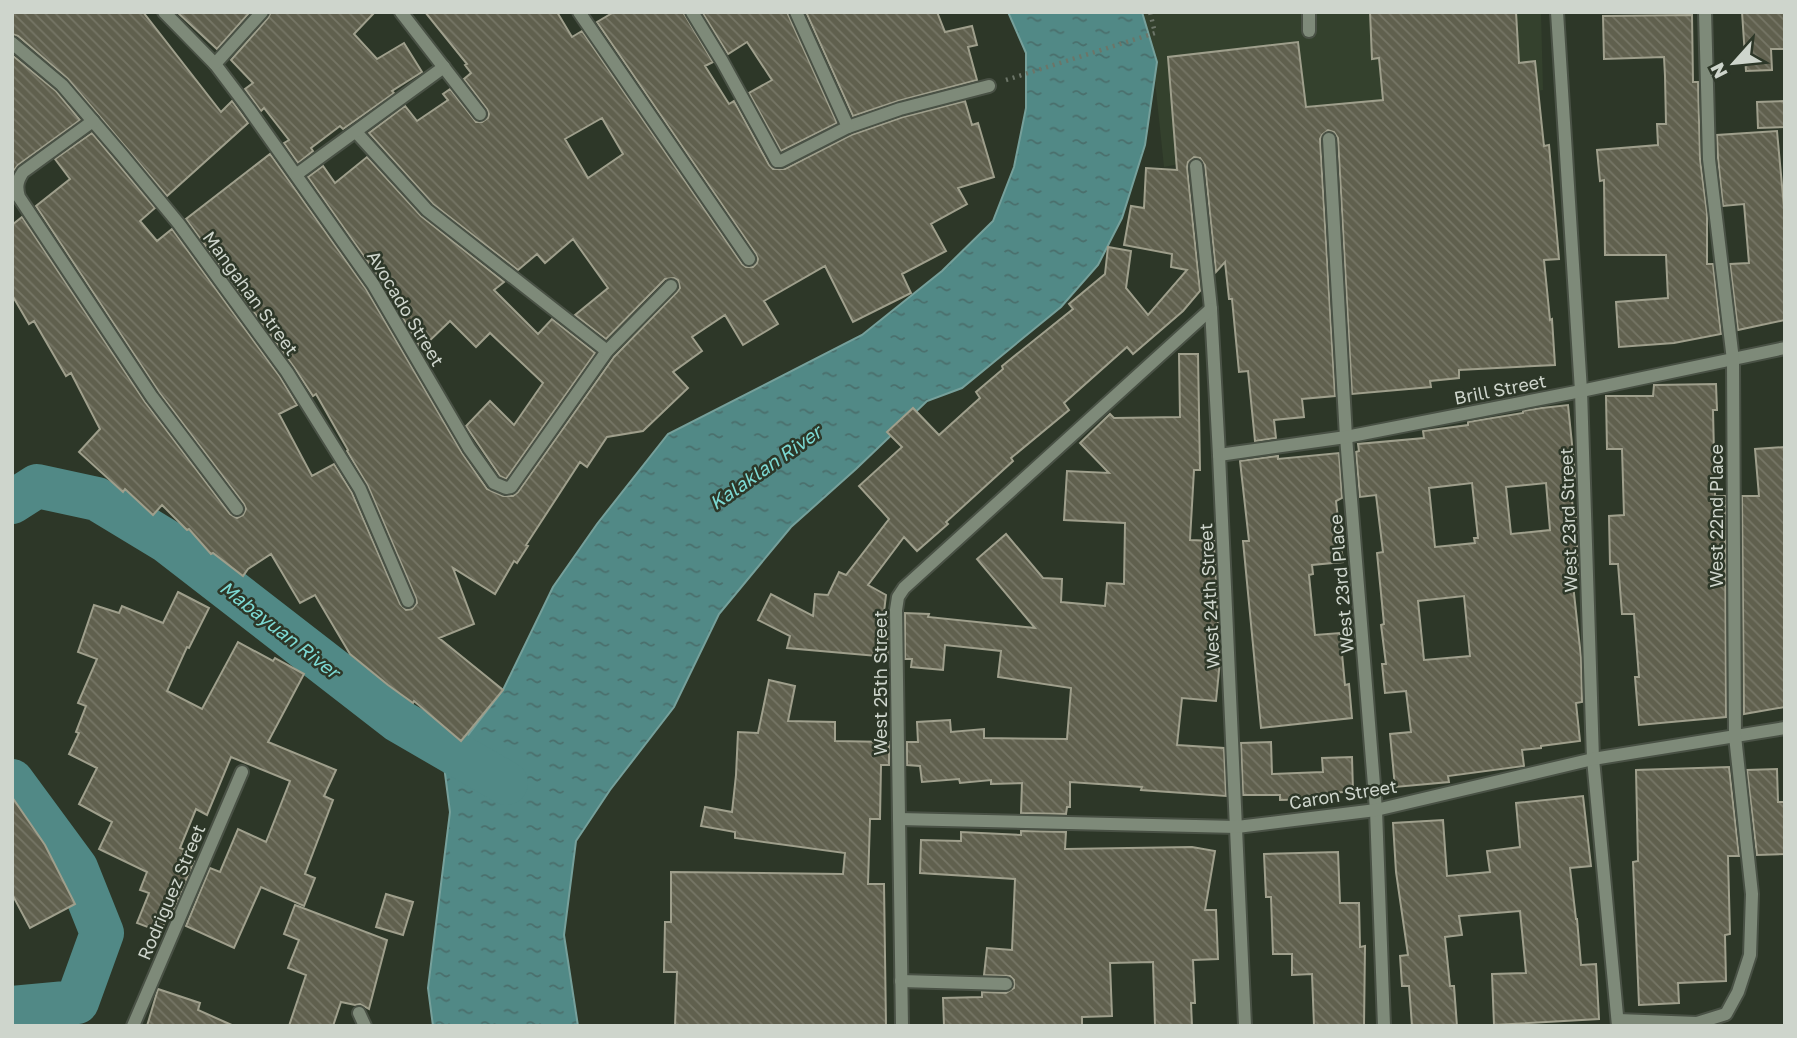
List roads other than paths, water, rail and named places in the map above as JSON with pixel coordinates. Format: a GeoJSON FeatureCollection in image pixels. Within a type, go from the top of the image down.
{"type":"FeatureCollection","features":[{"type":"Feature","properties":{"kind":"street","name":"Avocado Street"},"geometry":{"type":"LineString","coordinates":[[164,12],[215,64],[297,174],[373,284],[469,448],[494,483],[501,487],[511,487],[607,351]]}},
{"type":"Feature","properties":{"kind":"street"},"geometry":{"type":"LineString","coordinates":[[215,64],[261,12]]}},
{"type":"Feature","properties":{"kind":"street"},"geometry":{"type":"LineString","coordinates":[[401,12],[480,114]]}},
{"type":"Feature","properties":{"kind":"street"},"geometry":{"type":"LineString","coordinates":[[579,12],[749,259]]}},
{"type":"Feature","properties":{"kind":"street"},"geometry":{"type":"LineString","coordinates":[[692,12],[777,161],[849,127],[900,109],[989,86]]}},
{"type":"Feature","properties":{"kind":"street"},"geometry":{"type":"LineString","coordinates":[[796,12],[849,127]]}},
{"type":"Feature","properties":{"kind":"street"},"geometry":{"type":"LineString","coordinates":[[1309,12],[1310,31]]}},
{"type":"Feature","properties":{"kind":"street","name":"West 23rd Street"},"geometry":{"type":"LineString","coordinates":[[1557,12],[1581,391],[1593,759],[1618,1023]]}},
{"type":"Feature","properties":{"kind":"street","name":"West 22nd Place"},"geometry":{"type":"LineString","coordinates":[[1618,1023],[1697,1023],[1726,1014],[1738,992],[1750,954],[1752,894],[1735,736],[1732,360],[1710,159],[1705,12]]}},
{"type":"Feature","properties":{"kind":"street","name":"Mangahan Street"},"geometry":{"type":"LineString","coordinates":[[12,43],[62,85],[93,121],[179,225],[287,372],[360,489],[408,601]]}},
{"type":"Feature","properties":{"kind":"street"},"geometry":{"type":"LineString","coordinates":[[297,174],[444,67]]}},
{"type":"Feature","properties":{"kind":"street"},"geometry":{"type":"LineString","coordinates":[[93,121],[23,172],[16,188],[19,197],[152,397],[237,509]]}},
{"type":"Feature","properties":{"kind":"street"},"geometry":{"type":"LineString","coordinates":[[356,131],[427,210],[607,351],[671,286]]}},
{"type":"Feature","properties":{"kind":"street","name":"West 23rd Place"},"geometry":{"type":"LineString","coordinates":[[1329,139],[1346,437],[1377,810],[1384,1026]]}},
{"type":"Feature","properties":{"kind":"street","name":"West 24th Street"},"geometry":{"type":"LineString","coordinates":[[1196,166],[1211,309],[1245,1026]]}},
{"type":"Feature","properties":{"kind":"street","name":"West 25th Street"},"geometry":{"type":"LineString","coordinates":[[902,1026],[896,610],[898,597],[904,588],[1211,309]]}},
{"type":"Feature","properties":{"kind":"street","name":"Brill Street"},"geometry":{"type":"LineString","coordinates":[[1219,455],[1346,437],[1785,348]]}},
{"type":"Feature","properties":{"kind":"street","name":"Caron Street"},"geometry":{"type":"LineString","coordinates":[[899,819],[1237,827],[1377,810],[1593,759],[1785,728]]}},
{"type":"Feature","properties":{"kind":"street","name":"Rodriguez Street"},"geometry":{"type":"LineString","coordinates":[[133,1026],[242,772]]}},
{"type":"Feature","properties":{"kind":"street"},"geometry":{"type":"LineString","coordinates":[[901,981],[1006,984]]}},
{"type":"Feature","properties":{"kind":"street"},"geometry":{"type":"LineString","coordinates":[[359,1013],[365,1026]]}},
{"type":"Feature","properties":{"kind":"water","name":"Kalaklan River"},"geometry":{"type":"Polygon","coordinates":[[[1008,12],[1142,12],[1157,62],[1145,145],[1122,218],[1098,265],[1061,307],[962,388],[927,401],[791,527],[719,614],[674,707],[610,790],[576,841],[564,935],[578,1026],[433,1026],[428,988],[450,812],[444,766],[503,690],[553,587],[597,524],[668,434],[862,335],[942,271],[993,221],[1014,167],[1026,108],[1026,53],[1008,12]]]}},
{"type":"Feature","properties":{"kind":"waterway","name":"Mabayuan River"},"geometry":{"type":"LineString","coordinates":[[12,502],[37,486],[97,499],[168,542],[399,721],[506,783]]}},
{"type":"Feature","properties":{"kind":"waterway","name":"Mabayuan River"},"geometry":{"type":"LineString","coordinates":[[12,781],[76,868],[102,933],[77,1002],[12,1008]]}}]}
